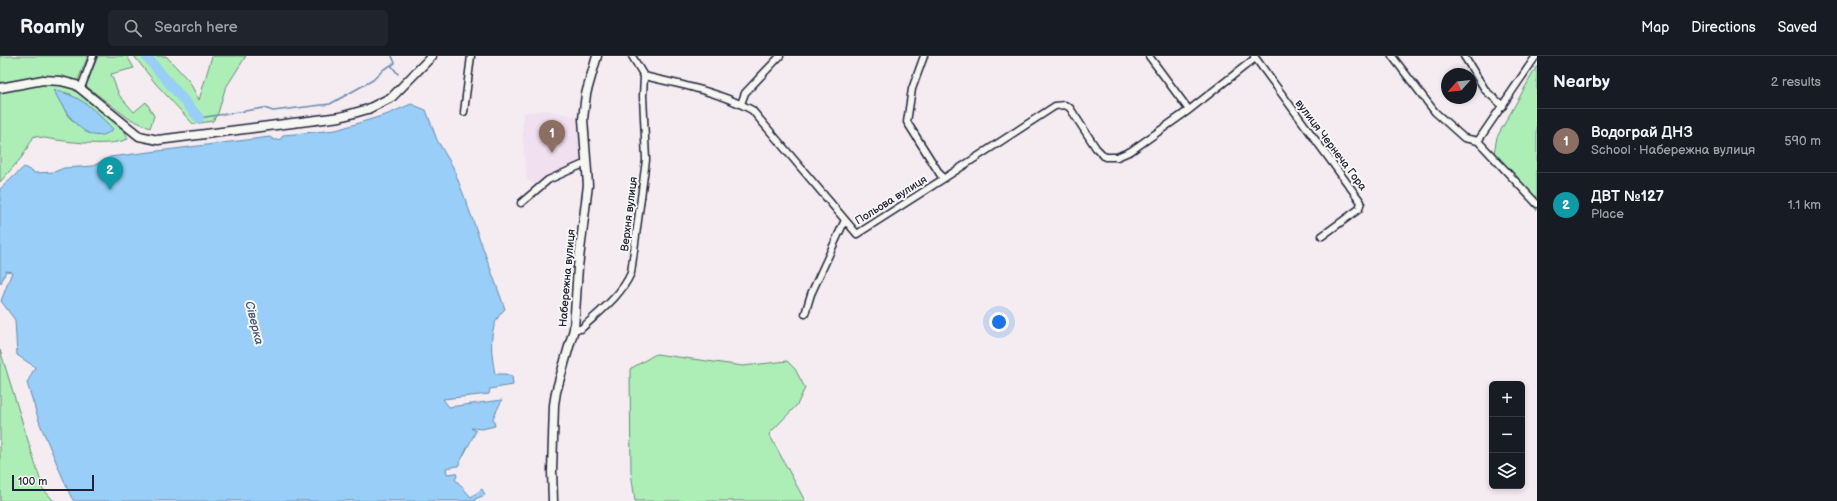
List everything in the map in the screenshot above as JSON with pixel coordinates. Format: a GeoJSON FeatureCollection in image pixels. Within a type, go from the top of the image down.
{"type":"FeatureCollection","features":[{"type":"Feature","properties":{"kind":"street"},"geometry":{"type":"LineString","coordinates":[[80,88],[93,56]]}},
{"type":"Feature","properties":{"kind":"street"},"geometry":{"type":"LineString","coordinates":[[0,88],[42,80],[61,81],[80,88],[139,136],[158,140],[340,117],[368,109],[392,97],[432,56]]}},
{"type":"Feature","properties":{"kind":"street"},"geometry":{"type":"LineString","coordinates":[[464,112],[470,56]]}},
{"type":"Feature","properties":{"kind":"street","name":"Набережна вулиця"},"geometry":{"type":"LineString","coordinates":[[553,501],[552,471],[554,405],[574,329],[578,267],[588,185],[583,119],[586,94],[597,56]]}},
{"type":"Feature","properties":{"kind":"street"},"geometry":{"type":"LineString","coordinates":[[632,56],[644,76],[682,84],[741,104],[752,110],[845,220],[809,299],[806,314]]}},
{"type":"Feature","properties":{"kind":"street"},"geometry":{"type":"LineString","coordinates":[[741,104],[745,93],[780,56]]}},
{"type":"Feature","properties":{"kind":"street","name":"Польова вулиця"},"geometry":{"type":"LineString","coordinates":[[845,220],[857,234],[943,179],[907,122],[912,89],[924,56]]}},
{"type":"Feature","properties":{"kind":"street"},"geometry":{"type":"LineString","coordinates":[[1149,56],[1189,110]]}},
{"type":"Feature","properties":{"kind":"street"},"geometry":{"type":"LineString","coordinates":[[1392,56],[1435,112],[1464,138],[1478,140],[1537,204]]}},
{"type":"Feature","properties":{"kind":"street"},"geometry":{"type":"LineString","coordinates":[[1464,56],[1486,91],[1503,106]]}},
{"type":"Feature","properties":{"kind":"street"},"geometry":{"type":"LineString","coordinates":[[1478,140],[1503,106],[1536,56]]}},
{"type":"Feature","properties":{"kind":"street"},"geometry":{"type":"LineString","coordinates":[[943,179],[1055,106],[1065,105],[1070,108],[1096,148],[1105,157],[1117,157],[1131,151],[1189,110],[1254,57]]}},
{"type":"Feature","properties":{"kind":"street","name":"вулиця Чернеча Гора"},"geometry":{"type":"LineString","coordinates":[[1254,57],[1361,202],[1359,209],[1322,236]]}},
{"type":"Feature","properties":{"kind":"street","name":"Верхня вулиця"},"geometry":{"type":"LineString","coordinates":[[574,329],[581,329],[612,300],[625,285],[631,273],[646,160],[643,96],[644,76]]}},
{"type":"Feature","properties":{"kind":"street"},"geometry":{"type":"LineString","coordinates":[[521,203],[548,180],[586,163]]}},
{"type":"Feature","properties":{"kind":"shaded area"},"geometry":{"type":"Polygon","coordinates":[[[546,110],[578,117],[581,163],[550,174],[538,186],[527,180],[523,143],[523,113],[546,110]]]}},
{"type":"Feature","properties":{"kind":"green space"},"geometry":{"type":"Polygon","coordinates":[[[0,56],[88,56],[75,87],[124,129],[128,139],[108,143],[82,143],[34,136],[22,157],[0,182],[0,56]],[[54,90],[68,116],[78,126],[71,94],[54,90]]]}},
{"type":"Feature","properties":{"kind":"green space"},"geometry":{"type":"Polygon","coordinates":[[[98,56],[127,56],[134,68],[111,74],[119,95],[134,112],[146,102],[154,116],[150,128],[128,118],[86,86],[98,56]]]}},
{"type":"Feature","properties":{"kind":"green space"},"geometry":{"type":"Polygon","coordinates":[[[134,56],[166,56],[189,81],[199,100],[212,56],[246,56],[225,89],[218,113],[213,121],[193,124],[156,84],[134,56]]]}},
{"type":"Feature","properties":{"kind":"green space"},"geometry":{"type":"Polygon","coordinates":[[[1537,66],[1537,211],[1494,153],[1497,137],[1537,66]]]}},
{"type":"Feature","properties":{"kind":"green space"},"geometry":{"type":"Polygon","coordinates":[[[0,350],[43,489],[54,501],[0,501],[0,350]]]}},
{"type":"Feature","properties":{"kind":"green space"},"geometry":{"type":"Polygon","coordinates":[[[656,354],[743,366],[787,361],[795,369],[805,388],[797,405],[769,434],[805,501],[635,501],[631,472],[630,369],[656,354]]]}},
{"type":"Feature","properties":{"kind":"water"},"geometry":{"type":"Polygon","coordinates":[[[54,90],[80,100],[99,115],[113,129],[104,135],[95,135],[86,132],[70,117],[54,90]]]}},
{"type":"Feature","properties":{"kind":"water"},"geometry":{"type":"Polygon","coordinates":[[[411,104],[426,110],[437,140],[453,167],[505,309],[499,315],[495,323],[492,339],[492,357],[495,374],[512,376],[513,385],[490,389],[489,394],[443,399],[449,407],[502,400],[493,418],[495,426],[482,429],[471,428],[476,431],[458,466],[446,468],[447,474],[456,473],[457,477],[455,479],[471,497],[482,489],[485,495],[475,499],[475,501],[74,501],[40,424],[27,383],[35,367],[17,355],[15,320],[1,301],[12,272],[6,271],[1,283],[0,282],[0,189],[24,167],[35,173],[54,172],[64,168],[93,166],[110,157],[270,137],[274,140],[281,139],[283,135],[336,130],[388,114],[411,104]]]}},
{"type":"Feature","properties":{"kind":"waterway","name":"Сіверка"},"geometry":{"type":"LineString","coordinates":[[146,56],[199,118]]}},
{"type":"Feature","properties":{"kind":"waterway"},"geometry":{"type":"LineString","coordinates":[[199,118],[264,108],[273,111],[330,104],[373,80],[384,69],[395,63],[392,56]]}},
{"type":"Feature","properties":{"kind":"waterway"},"geometry":{"type":"LineString","coordinates":[[391,65],[398,74]]}},
{"type":"Feature","properties":{"kind":"place","name":"Водограй ДНЗ"},"geometry":{"type":"Point","coordinates":[552,153]}},
{"type":"Feature","properties":{"kind":"place","name":"ДВТ №127"},"geometry":{"type":"Point","coordinates":[110,190]}}]}
